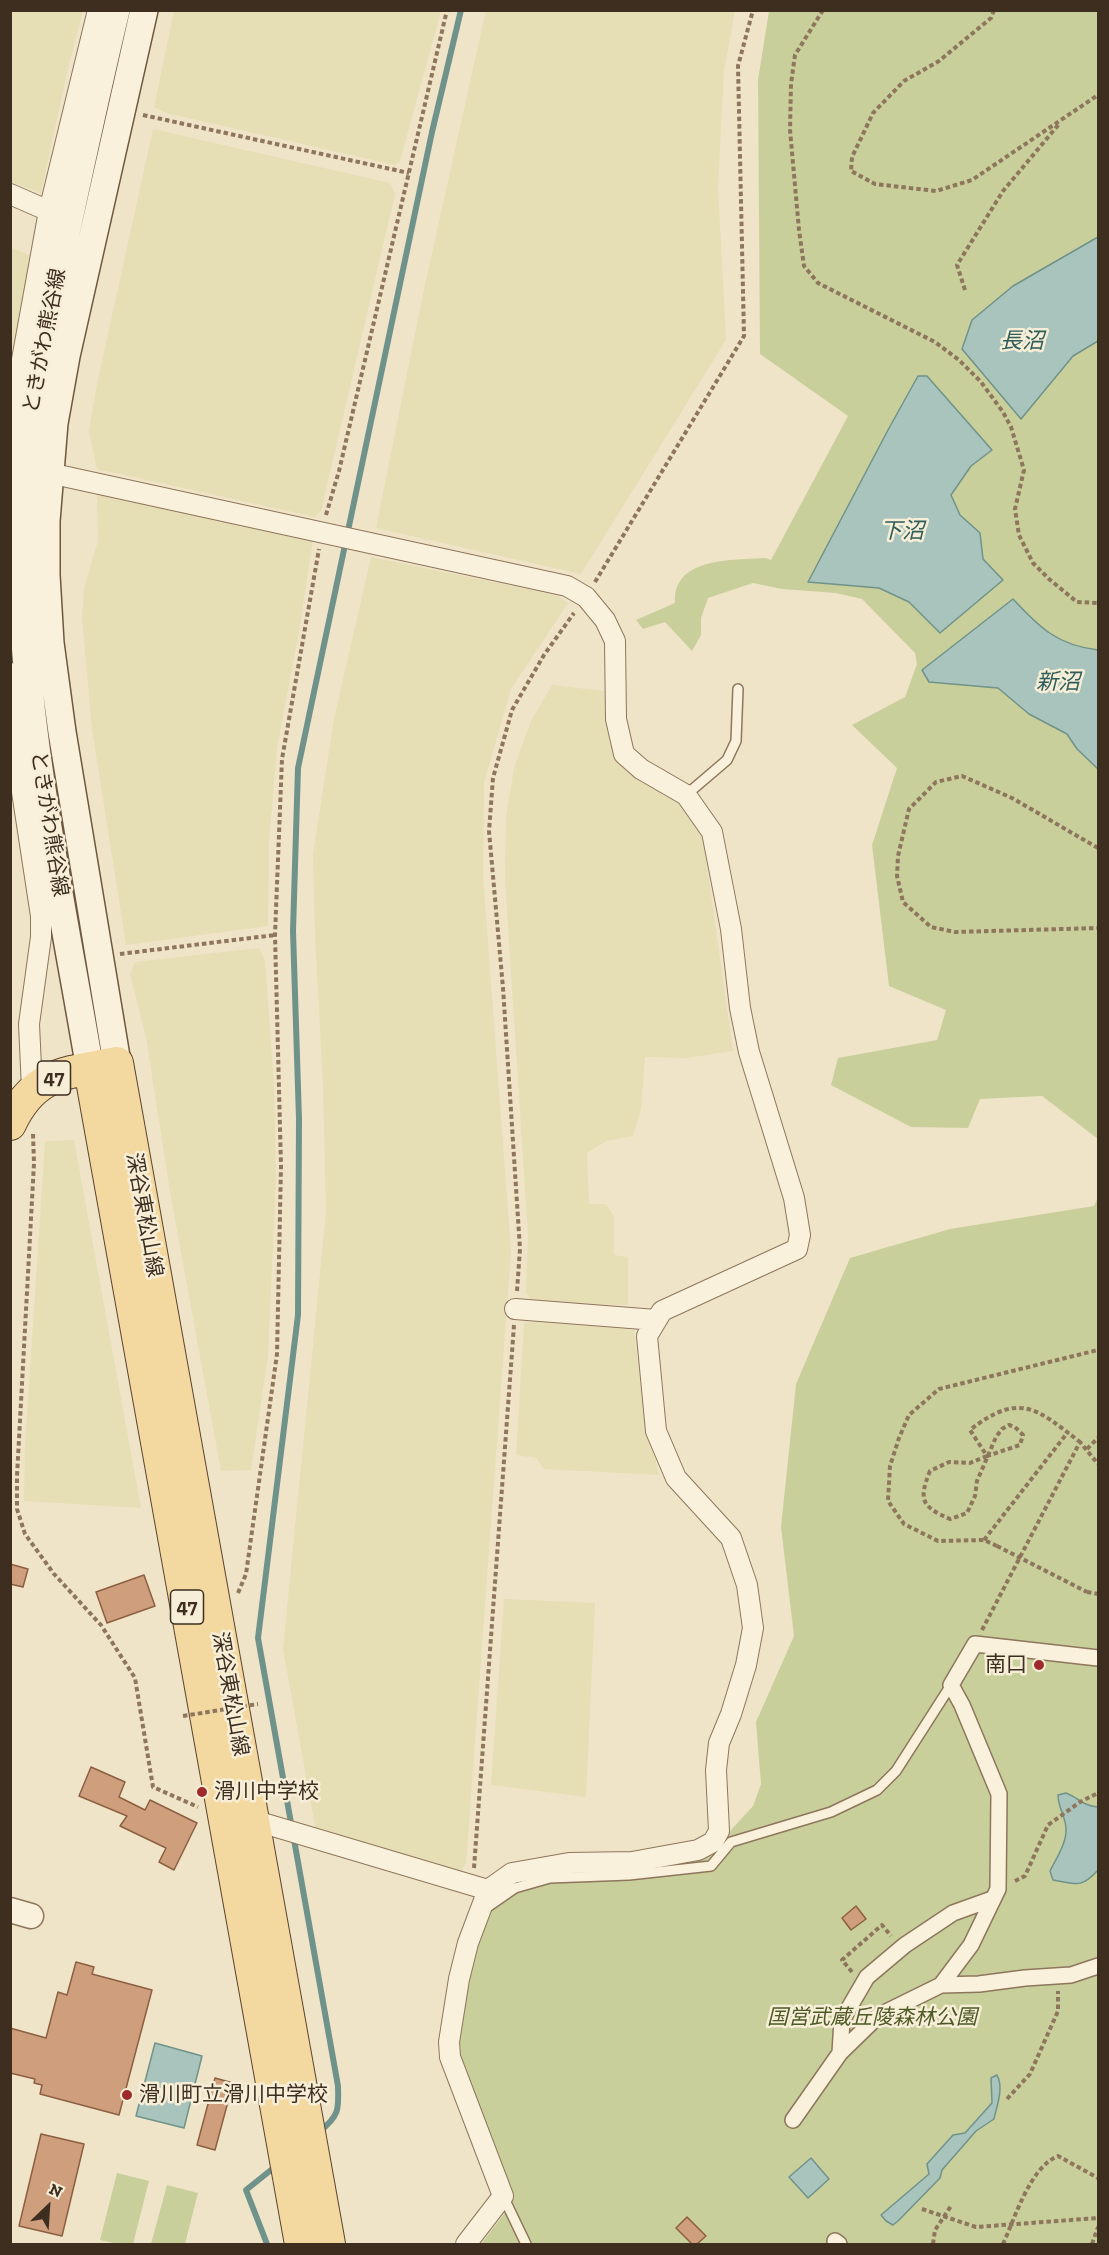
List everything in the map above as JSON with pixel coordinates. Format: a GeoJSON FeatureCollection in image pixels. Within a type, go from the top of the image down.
{"type":"FeatureCollection","features":[{"type":"Feature","properties":{"kind":"main road","name":"ときがわ熊谷線"},"geometry":{"type":"LineString","coordinates":[[104,1066],[53,849],[36,739],[25,649],[21,574],[21,510],[15,425],[40,352],[117,10]]}},
{"type":"Feature","properties":{"kind":"main road","name":"ときがわ熊谷線"},"geometry":{"type":"LineString","coordinates":[[104,1066],[50,643],[46,575],[49,473],[54,423],[66,356],[71,216],[144,10]]}},
{"type":"Feature","properties":{"kind":"main road","name":"47"},"geometry":{"type":"LineString","coordinates":[[22,1127],[20,1104],[32,1089],[67,1074],[104,1066]]}},
{"type":"Feature","properties":{"kind":"main road","name":"深谷東松山線"},"geometry":{"type":"LineString","coordinates":[[104,1066],[238,1817],[283,2145],[301,2244]]}},
{"type":"Feature","properties":{"kind":"main road","name":"深谷東松山線"},"geometry":{"type":"LineString","coordinates":[[238,1817],[309,2124],[329,2244]]}},
{"type":"Feature","properties":{"kind":"street"},"geometry":{"type":"LineString","coordinates":[[10,194],[71,216],[98,10]]}},
{"type":"Feature","properties":{"kind":"street"},"geometry":{"type":"LineString","coordinates":[[49,473],[567,586],[586,597],[605,620],[615,641],[616,719],[624,754],[641,769],[686,795],[712,832],[731,929],[740,1008],[749,1052],[794,1198],[800,1235],[797,1249],[662,1311],[647,1336],[656,1431],[676,1478],[731,1538],[747,1585],[753,1628],[746,1665],[731,1714],[719,1743],[716,1770],[719,1831],[713,1842],[698,1850],[632,1862],[569,1863],[512,1873],[480,1887],[238,1817]]}},
{"type":"Feature","properties":{"kind":"street"},"geometry":{"type":"LineString","coordinates":[[10,673],[17,759],[41,916],[41,938],[29,1024],[32,1089]]}},
{"type":"Feature","properties":{"kind":"street"},"geometry":{"type":"LineString","coordinates":[[515,1309],[656,1320]]}},
{"type":"Feature","properties":{"kind":"street"},"geometry":{"type":"LineString","coordinates":[[941,1985],[971,1945],[995,1894],[999,1794],[951,1684],[975,1644],[1098,1658]]}},
{"type":"Feature","properties":{"kind":"street"},"geometry":{"type":"LineString","coordinates":[[466,2244],[503,2196],[450,2057],[449,2042],[459,1979],[478,1913],[480,1887]]}},
{"type":"Feature","properties":{"kind":"street"},"geometry":{"type":"LineString","coordinates":[[840,2053],[842,2020],[867,1977],[901,1948],[953,1913],[995,1894]]}},
{"type":"Feature","properties":{"kind":"street"},"geometry":{"type":"LineString","coordinates":[[793,2120],[840,2053],[878,2016],[941,1985],[979,1984],[1071,1975],[1098,1966]]}},
{"type":"Feature","properties":{"kind":"lane"},"geometry":{"type":"LineString","coordinates":[[686,795],[727,760],[736,741],[738,689]]}},
{"type":"Feature","properties":{"kind":"lane"},"geometry":{"type":"LineString","coordinates":[[478,1913],[515,1888],[550,1878],[629,1875],[711,1866],[731,1842],[831,1812],[877,1790],[896,1771],[951,1684]]}},
{"type":"Feature","properties":{"kind":"lane"},"geometry":{"type":"LineString","coordinates":[[503,2196],[526,2244]]}},
{"type":"Feature","properties":{"kind":"path"},"geometry":{"type":"LineString","coordinates":[[234,1604],[246,1574],[277,1353],[281,1166],[275,935],[282,759],[321,532],[339,471],[447,10]]}},
{"type":"Feature","properties":{"kind":"path"},"geometry":{"type":"LineString","coordinates":[[480,1887],[520,1249],[489,831],[493,778],[512,710],[544,655],[586,597],[744,336],[738,66],[753,10]]}},
{"type":"Feature","properties":{"kind":"path"},"geometry":{"type":"LineString","coordinates":[[823,10],[795,55],[791,84],[790,130],[804,266],[818,283],[935,342],[959,360],[981,382],[1011,427],[1024,470],[1015,508],[1019,536],[1033,563],[1077,602],[1098,603]]}},
{"type":"Feature","properties":{"kind":"path"},"geometry":{"type":"LineString","coordinates":[[994,10],[991,18],[939,61],[903,81],[873,113],[852,157],[851,171],[875,184],[936,191],[972,180],[1098,95]]}},
{"type":"Feature","properties":{"kind":"path"},"geometry":{"type":"LineString","coordinates":[[140,114],[409,173]]}},
{"type":"Feature","properties":{"kind":"path"},"geometry":{"type":"LineString","coordinates":[[964,290],[957,265],[1003,191],[1063,119]]}},
{"type":"Feature","properties":{"kind":"path"},"geometry":{"type":"LineString","coordinates":[[1098,848],[1012,798],[962,776],[936,782],[909,809],[898,856],[897,876],[903,902],[931,927],[955,932],[1098,928]]}},
{"type":"Feature","properties":{"kind":"path"},"geometry":{"type":"LineString","coordinates":[[114,955],[275,935]]}},
{"type":"Feature","properties":{"kind":"path"},"geometry":{"type":"LineString","coordinates":[[22,1127],[34,1163],[17,1509],[25,1534],[54,1574],[101,1625],[135,1678],[153,1787],[204,1810],[238,1817]]}},
{"type":"Feature","properties":{"kind":"path"},"geometry":{"type":"LineString","coordinates":[[1098,1350],[939,1389],[909,1415],[898,1438],[890,1466],[888,1501],[904,1524],[938,1541],[984,1540],[1087,1592],[1098,1594]]}},
{"type":"Feature","properties":{"kind":"path"},"geometry":{"type":"LineString","coordinates":[[987,1456],[970,1430],[1006,1408],[1031,1409],[1046,1415],[1068,1432],[1087,1449],[1098,1464]]}},
{"type":"Feature","properties":{"kind":"path"},"geometry":{"type":"LineString","coordinates":[[987,1456],[977,1481],[975,1496],[967,1513],[950,1519],[932,1511],[923,1500],[923,1488],[930,1471],[949,1462],[970,1463],[987,1456],[1020,1445],[1023,1435],[1015,1427],[1009,1425],[1002,1429],[987,1456]]}},
{"type":"Feature","properties":{"kind":"path"},"geometry":{"type":"LineString","coordinates":[[984,1540],[1068,1432]]}},
{"type":"Feature","properties":{"kind":"path"},"geometry":{"type":"LineString","coordinates":[[1087,1449],[1098,1438]]}},
{"type":"Feature","properties":{"kind":"path"},"geometry":{"type":"LineString","coordinates":[[975,1644],[1080,1442]]}},
{"type":"Feature","properties":{"kind":"path"},"geometry":{"type":"LineString","coordinates":[[183,1716],[258,1704]]}},
{"type":"Feature","properties":{"kind":"path"},"geometry":{"type":"LineString","coordinates":[[995,1894],[1025,1876],[1048,1825],[1080,1802],[1098,1793]]}},
{"type":"Feature","properties":{"kind":"path"},"geometry":{"type":"LineString","coordinates":[[862,1985],[842,1960],[882,1925],[901,1948]]}},
{"type":"Feature","properties":{"kind":"path"},"geometry":{"type":"LineString","coordinates":[[1007,2099],[1030,2074],[1058,2012],[1058,1976]]}},
{"type":"Feature","properties":{"kind":"path"},"geometry":{"type":"LineString","coordinates":[[1003,2244],[1031,2183],[1047,2160],[1058,2156],[1098,2178]]}},
{"type":"Feature","properties":{"kind":"path"},"geometry":{"type":"LineString","coordinates":[[933,2244],[935,2230],[951,2206]]}},
{"type":"Feature","properties":{"kind":"path"},"geometry":{"type":"LineString","coordinates":[[922,2209],[976,2227],[1098,2218]]}},
{"type":"Feature","properties":{"kind":"path"},"geometry":{"type":"LineString","coordinates":[[1092,2244],[1098,2227]]}},
{"type":"Feature","properties":{"kind":"shaded area"},"geometry":{"type":"Polygon","coordinates":[[[486,10],[735,11],[724,71],[718,187],[726,340],[581,574],[376,528],[423,294],[486,10]]]}},
{"type":"Feature","properties":{"kind":"shaded area"},"geometry":{"type":"Polygon","coordinates":[[[10,11],[83,11],[41,193],[11,182],[10,11]]]}},
{"type":"Feature","properties":{"kind":"shaded area"},"geometry":{"type":"Polygon","coordinates":[[[174,11],[441,11],[400,161],[395,165],[166,113],[154,107],[174,11]]]}},
{"type":"Feature","properties":{"kind":"shaded area"},"geometry":{"type":"Polygon","coordinates":[[[153,129],[390,183],[395,194],[321,511],[315,517],[97,469],[89,431],[97,384],[153,129]]]}},
{"type":"Feature","properties":{"kind":"shaded area"},"geometry":{"type":"Polygon","coordinates":[[[11,248],[32,256],[11,353],[11,248]]]}},
{"type":"Feature","properties":{"kind":"shaded area"},"geometry":{"type":"Polygon","coordinates":[[[97,494],[313,540],[299,632],[277,748],[269,842],[268,926],[126,945],[92,729],[82,618],[84,588],[98,541],[97,494]]]}},
{"type":"Feature","properties":{"kind":"shaded area"},"geometry":{"type":"Polygon","coordinates":[[[371,557],[556,595],[568,603],[511,689],[484,783],[483,876],[511,1251],[466,1864],[460,1871],[316,1831],[283,1649],[326,1212],[313,854],[334,719],[371,557]]]}},
{"type":"Feature","properties":{"kind":"shaded area"},"geometry":{"type":"Polygon","coordinates":[[[552,685],[604,691],[609,741],[620,763],[678,799],[697,822],[704,844],[733,1051],[686,1058],[645,1057],[641,1109],[633,1136],[606,1141],[587,1153],[589,1204],[606,1204],[614,1216],[614,1255],[628,1257],[628,1305],[532,1303],[526,1292],[528,1236],[505,879],[506,817],[514,768],[531,721],[552,685]]]}},
{"type":"Feature","properties":{"kind":"shaded area"},"geometry":{"type":"Polygon","coordinates":[[[259,948],[265,960],[274,1085],[276,1178],[268,1356],[251,1470],[221,1471],[170,1192],[146,1037],[130,974],[135,962],[259,948]]]}},
{"type":"Feature","properties":{"kind":"shaded area"},"geometry":{"type":"Polygon","coordinates":[[[74,1140],[141,1508],[24,1501],[25,1446],[45,1141],[74,1140]]]}},
{"type":"Feature","properties":{"kind":"shaded area"},"geometry":{"type":"Polygon","coordinates":[[[538,1321],[634,1330],[644,1412],[659,1475],[544,1469],[536,1458],[516,1455],[524,1323],[538,1321]]]}},
{"type":"Feature","properties":{"kind":"shaded area"},"geometry":{"type":"Polygon","coordinates":[[[504,1599],[595,1603],[586,1797],[491,1785],[504,1599]]]}},
{"type":"Feature","properties":{"kind":"green space"},"geometry":{"type":"Polygon","coordinates":[[[769,11],[1098,11],[1098,1139],[1042,1096],[980,1099],[968,1128],[911,1127],[831,1085],[838,1058],[937,1040],[946,1010],[889,986],[872,845],[897,768],[852,725],[905,697],[917,664],[915,653],[862,599],[836,593],[782,589],[753,583],[708,598],[701,618],[701,635],[692,651],[665,622],[643,629],[636,620],[675,603],[677,588],[683,577],[694,569],[707,564],[737,559],[765,558],[771,560],[848,416],[760,354],[758,80],[769,11]]]}},
{"type":"Feature","properties":{"kind":"green space","name":"国営武蔵丘陵森林公園"},"geometry":{"type":"Polygon","coordinates":[[[1098,1197],[1098,2244],[481,2244],[513,2202],[456,2063],[462,2002],[480,1934],[494,1897],[517,1879],[723,1846],[731,1830],[753,1806],[761,1784],[756,1722],[794,1636],[781,1527],[796,1384],[850,1258],[950,1229],[1094,1206],[1098,1197]]]}},
{"type":"Feature","properties":{"kind":"green space"},"geometry":{"type":"Polygon","coordinates":[[[117,2173],[149,2181],[133,2244],[118,2244],[100,2240],[117,2173]]]}},
{"type":"Feature","properties":{"kind":"green space"},"geometry":{"type":"Polygon","coordinates":[[[167,2185],[198,2193],[185,2244],[151,2244],[167,2185]]]}},
{"type":"Feature","properties":{"kind":"water","name":"長沼"},"geometry":{"type":"Polygon","coordinates":[[[1098,237],[1098,341],[1073,356],[1021,419],[962,349],[972,320],[1013,286],[1098,237]]]}},
{"type":"Feature","properties":{"kind":"water","name":"下沼"},"geometry":{"type":"Polygon","coordinates":[[[918,376],[927,376],[992,450],[971,466],[951,495],[960,515],[980,533],[983,559],[1003,580],[940,633],[909,602],[879,588],[808,582],[918,376]]]}},
{"type":"Feature","properties":{"kind":"water","name":"新沼"},"geometry":{"type":"Polygon","coordinates":[[[1013,599],[1050,634],[1071,644],[1098,650],[1098,769],[1077,749],[1067,734],[1029,714],[998,688],[929,682],[922,670],[1013,599]]]}},
{"type":"Feature","properties":{"kind":"water"},"geometry":{"type":"Polygon","coordinates":[[[1066,1793],[1084,1803],[1098,1807],[1098,1870],[1087,1880],[1078,1884],[1053,1880],[1050,1871],[1065,1839],[1066,1825],[1058,1795],[1066,1793]]]}},
{"type":"Feature","properties":{"kind":"water"},"geometry":{"type":"Polygon","coordinates":[[[155,2043],[202,2056],[184,2128],[136,2116],[155,2043]]]}},
{"type":"Feature","properties":{"kind":"water"},"geometry":{"type":"Polygon","coordinates":[[[997,2075],[1000,2091],[994,2119],[976,2131],[942,2170],[940,2178],[899,2220],[893,2225],[886,2221],[881,2215],[929,2174],[927,2164],[953,2135],[965,2133],[992,2103],[991,2078],[997,2075]]]}},
{"type":"Feature","properties":{"kind":"water"},"geometry":{"type":"Polygon","coordinates":[[[811,2158],[829,2179],[808,2198],[789,2177],[811,2158]]]}},
{"type":"Feature","properties":{"kind":"building"},"geometry":{"type":"Polygon","coordinates":[[[10,1564],[28,1569],[23,1587],[10,1584],[10,1564]]]}},
{"type":"Feature","properties":{"kind":"building"},"geometry":{"type":"Polygon","coordinates":[[[144,1575],[155,1606],[107,1623],[96,1592],[144,1575]]]}},
{"type":"Feature","properties":{"kind":"building"},"geometry":{"type":"Polygon","coordinates":[[[91,1767],[125,1782],[119,1797],[145,1810],[150,1800],[197,1823],[174,1870],[159,1862],[166,1848],[120,1826],[127,1816],[79,1796],[91,1767]]]}},
{"type":"Feature","properties":{"kind":"building"},"geometry":{"type":"Polygon","coordinates":[[[856,1906],[866,1919],[851,1930],[842,1918],[856,1906]]]}},
{"type":"Feature","properties":{"kind":"building"},"geometry":{"type":"Polygon","coordinates":[[[76,1962],[94,1967],[92,1974],[152,1990],[119,2115],[40,2094],[42,2085],[34,2083],[35,2079],[10,2073],[10,2028],[46,2038],[58,1992],[67,1995],[76,1962]]]}},
{"type":"Feature","properties":{"kind":"building"},"geometry":{"type":"Polygon","coordinates":[[[215,2078],[233,2083],[215,2150],[197,2145],[215,2078]]]}},
{"type":"Feature","properties":{"kind":"building"},"geometry":{"type":"Polygon","coordinates":[[[41,2134],[84,2144],[62,2236],[19,2226],[41,2134]]]}},
{"type":"Feature","properties":{"kind":"building"},"geometry":{"type":"Polygon","coordinates":[[[687,2217],[706,2236],[697,2244],[692,2244],[676,2228],[687,2217]]]}},
{"type":"Feature","properties":{"kind":"waterway"},"geometry":{"type":"LineString","coordinates":[[319,2132],[334,2117],[338,2101],[338,2086],[258,1638],[298,1315],[299,1119],[293,931],[298,768],[432,132],[461,10]]}},
{"type":"Feature","properties":{"kind":"waterway"},"geometry":{"type":"LineString","coordinates":[[267,2244],[246,2190],[276,2166]]}},
{"type":"Feature","properties":{"kind":"place","name":"南口"},"geometry":{"type":"Point","coordinates":[1039,1665]}},
{"type":"Feature","properties":{"kind":"place","name":"滑川中学校"},"geometry":{"type":"Point","coordinates":[202,1792]}},
{"type":"Feature","properties":{"kind":"place","name":"滑川町立滑川中学校"},"geometry":{"type":"Point","coordinates":[127,2095]}}]}
